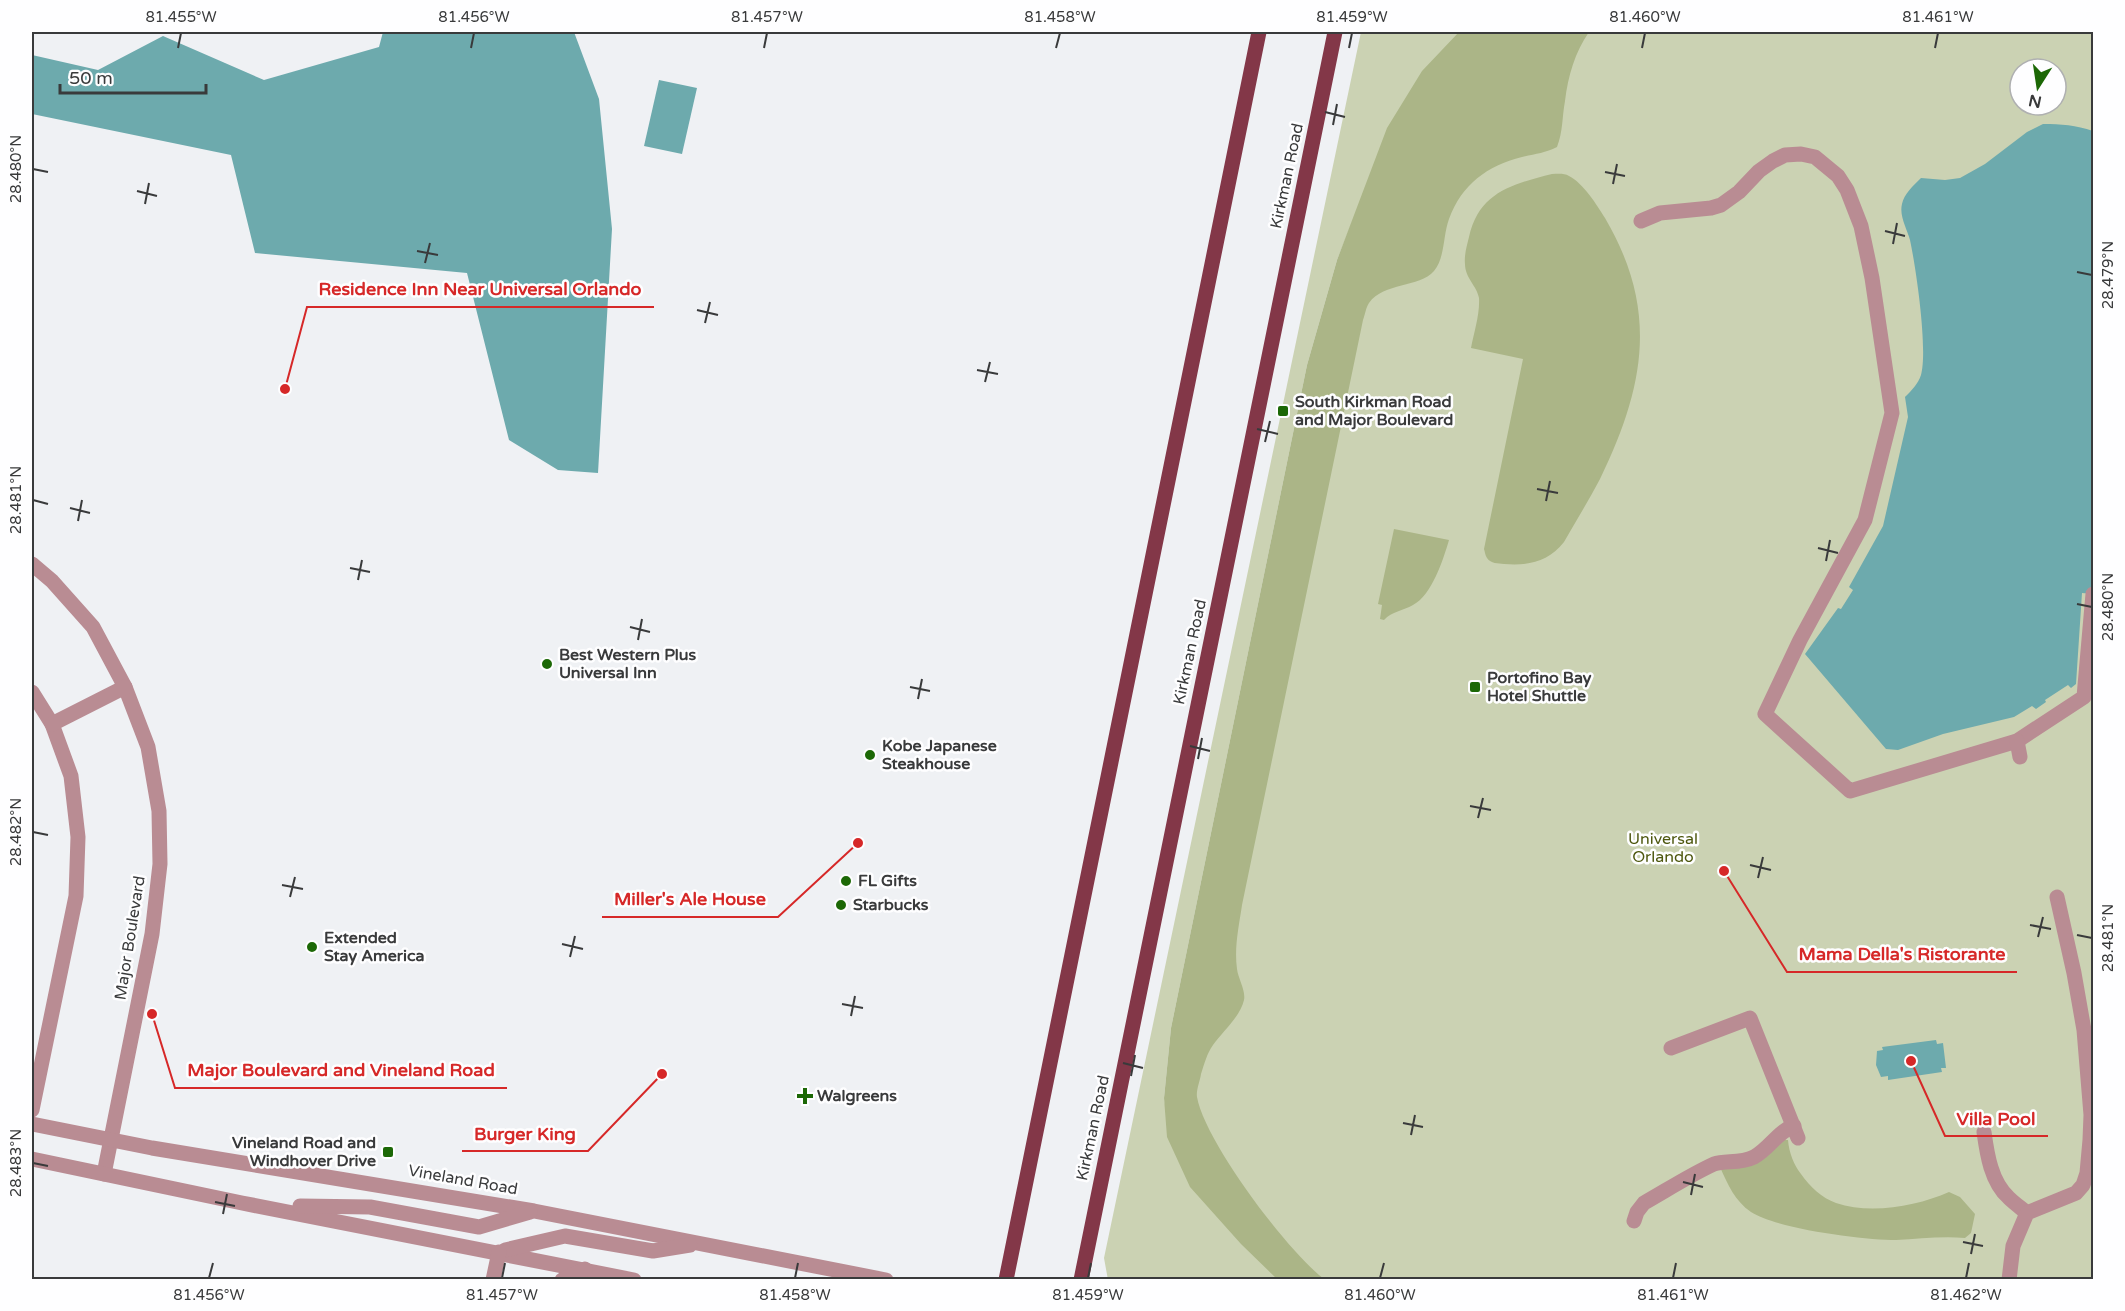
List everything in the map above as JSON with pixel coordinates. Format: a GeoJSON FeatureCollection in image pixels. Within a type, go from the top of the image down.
{"type":"FeatureCollection","features":[{"type":"Feature","properties":{"kind":"main road"},"geometry":{"type":"LineString","coordinates":[[1006,1280],[1259,32]]}},
{"type":"Feature","properties":{"kind":"main road","name":"Kirkman Road"},"geometry":{"type":"LineString","coordinates":[[1081,1280],[1335,32]]}},
{"type":"Feature","properties":{"kind":"street"},"geometry":{"type":"LineString","coordinates":[[1641,221],[1660,213],[1721,205],[1739,192],[1759,171],[1785,155],[1801,154],[1815,158],[1838,176],[1851,198],[1861,226],[1872,278],[1892,413],[1865,520],[1800,640],[1765,714],[1850,791],[2017,741],[2089,694],[2093,594]]}},
{"type":"Feature","properties":{"kind":"street","name":"Major Boulevard"},"geometry":{"type":"LineString","coordinates":[[32,564],[52,581],[93,627],[125,687],[148,747],[159,812],[160,864],[152,934],[104,1174]]}},
{"type":"Feature","properties":{"kind":"street"},"geometry":{"type":"LineString","coordinates":[[52,724],[125,687]]}},
{"type":"Feature","properties":{"kind":"street"},"geometry":{"type":"LineString","coordinates":[[32,692],[52,724],[71,776],[78,837],[76,896],[32,1110]]}},
{"type":"Feature","properties":{"kind":"street"},"geometry":{"type":"LineString","coordinates":[[2017,741],[2020,757]]}},
{"type":"Feature","properties":{"kind":"street"},"geometry":{"type":"LineString","coordinates":[[2009,1280],[2013,1246],[2027,1213],[2076,1193],[2083,1185],[2087,1173],[2091,1115],[2089,1030],[2057,897]]}},
{"type":"Feature","properties":{"kind":"street"},"geometry":{"type":"LineString","coordinates":[[1634,1221],[1644,1203],[1716,1163],[1738,1162],[1751,1158],[1763,1152],[1783,1130],[1796,1132],[1750,1018],[1671,1048]]}},
{"type":"Feature","properties":{"kind":"street","name":"Vineland Road"},"geometry":{"type":"LineString","coordinates":[[32,1124],[110,1140],[534,1211],[886,1280]]}},
{"type":"Feature","properties":{"kind":"street"},"geometry":{"type":"LineString","coordinates":[[1984,1132],[1986,1149],[1995,1178],[2007,1197],[2027,1213]]}},
{"type":"Feature","properties":{"kind":"street"},"geometry":{"type":"LineString","coordinates":[[32,1159],[634,1280]]}},
{"type":"Feature","properties":{"kind":"street"},"geometry":{"type":"LineString","coordinates":[[258,1205],[370,1207],[479,1227],[534,1211]]}},
{"type":"Feature","properties":{"kind":"street"},"geometry":{"type":"LineString","coordinates":[[499,1252],[565,1236],[653,1251],[703,1244]]}},
{"type":"Feature","properties":{"kind":"street"},"geometry":{"type":"LineString","coordinates":[[493,1280],[499,1252]]}},
{"type":"Feature","properties":{"kind":"street"},"geometry":{"type":"LineString","coordinates":[[562,1280],[585,1269]]}},
{"type":"Feature","properties":{"kind":"green space","name":"Universal Orlando"},"geometry":{"type":"Polygon","coordinates":[[[1361,32],[2093,32],[2093,1279],[1108,1280],[1104,1258],[1361,32]],[[1362,197],[1337,260],[1307,365],[1171,1028],[1164,1098],[1166,1111],[1362,197]]]}},
{"type":"Feature","properties":{"kind":"green space"},"geometry":{"type":"Polygon","coordinates":[[[1459,32],[1589,32],[1570,73],[1557,147],[1509,161],[1477,178],[1454,207],[1447,225],[1440,260],[1434,271],[1420,280],[1392,288],[1375,296],[1368,305],[1363,320],[1242,905],[1236,961],[1244,1000],[1235,1018],[1209,1052],[1197,1091],[1203,1117],[1231,1167],[1290,1246],[1324,1279],[1277,1279],[1241,1244],[1190,1187],[1167,1137],[1164,1098],[1171,1028],[1307,365],[1337,260],[1387,128],[1422,71],[1459,32]]]}},
{"type":"Feature","properties":{"kind":"green space"},"geometry":{"type":"Polygon","coordinates":[[[1552,174],[1567,175],[1584,189],[1605,218],[1622,252],[1633,285],[1639,316],[1640,348],[1636,380],[1615,445],[1600,479],[1564,542],[1551,554],[1537,561],[1521,564],[1497,563],[1489,560],[1484,549],[1523,359],[1471,348],[1478,317],[1479,298],[1467,274],[1465,254],[1474,222],[1489,200],[1511,186],[1552,174]]]}},
{"type":"Feature","properties":{"kind":"green space"},"geometry":{"type":"Polygon","coordinates":[[[1394,529],[1449,540],[1436,576],[1426,593],[1413,605],[1384,620],[1380,619],[1382,605],[1378,604],[1394,529]]]}},
{"type":"Feature","properties":{"kind":"green space"},"geometry":{"type":"Polygon","coordinates":[[[1784,1140],[1788,1140],[1792,1158],[1805,1179],[1817,1192],[1831,1201],[1850,1207],[1894,1207],[1923,1201],[1949,1192],[1960,1197],[1975,1214],[1971,1233],[1965,1238],[1896,1240],[1864,1238],[1800,1228],[1763,1218],[1745,1208],[1736,1198],[1720,1167],[1766,1156],[1784,1140]]]}},
{"type":"Feature","properties":{"kind":"water"},"geometry":{"type":"Polygon","coordinates":[[[383,32],[574,32],[599,99],[612,229],[598,473],[558,470],[509,440],[467,273],[255,253],[231,155],[32,114],[32,55],[98,70],[163,36],[264,80],[379,47],[383,32]]]}},
{"type":"Feature","properties":{"kind":"water"},"geometry":{"type":"Polygon","coordinates":[[[659,80],[697,88],[682,154],[644,146],[659,80]]]}},
{"type":"Feature","properties":{"kind":"water"},"geometry":{"type":"Polygon","coordinates":[[[2043,124],[2068,125],[2093,131],[2094,594],[2082,593],[2076,684],[2071,688],[2068,685],[2036,709],[2032,706],[2014,717],[1943,734],[1898,750],[1886,749],[1805,654],[1853,590],[1849,587],[1883,526],[1908,417],[1905,397],[1921,375],[1923,347],[1920,308],[1910,240],[1902,213],[1903,200],[1921,178],[1945,180],[1960,178],[1985,164],[2027,132],[2043,124]]]}},
{"type":"Feature","properties":{"kind":"water"},"geometry":{"type":"Polygon","coordinates":[[[1936,1040],[1937,1044],[1943,1043],[1946,1068],[1941,1068],[1942,1072],[1888,1080],[1888,1076],[1881,1077],[1876,1065],[1877,1051],[1883,1050],[1882,1047],[1936,1040]]]}},
{"type":"Feature","properties":{"kind":"place","name":"Residence Inn Near Universal Orlando"},"geometry":{"type":"Point","coordinates":[285,389]}},
{"type":"Feature","properties":{"kind":"place","name":"South Kirkman Road and Major Boulevard"},"geometry":{"type":"Point","coordinates":[1283,411]}},
{"type":"Feature","properties":{"kind":"place","name":"Best Western Plus Universal Inn"},"geometry":{"type":"Point","coordinates":[547,664]}},
{"type":"Feature","properties":{"kind":"place","name":"Portofino Bay Hotel Shuttle"},"geometry":{"type":"Point","coordinates":[1475,687]}},
{"type":"Feature","properties":{"kind":"place","name":"Kobe Japanese Steakhouse"},"geometry":{"type":"Point","coordinates":[870,755]}},
{"type":"Feature","properties":{"kind":"place","name":"Miller's Ale House"},"geometry":{"type":"Point","coordinates":[858,843]}},
{"type":"Feature","properties":{"kind":"place","name":"Mama Della's Ristorante"},"geometry":{"type":"Point","coordinates":[1724,871]}},
{"type":"Feature","properties":{"kind":"place","name":"FL Gifts"},"geometry":{"type":"Point","coordinates":[846,881]}},
{"type":"Feature","properties":{"kind":"place","name":"Starbucks"},"geometry":{"type":"Point","coordinates":[841,905]}},
{"type":"Feature","properties":{"kind":"place","name":"Extended Stay America"},"geometry":{"type":"Point","coordinates":[312,947]}},
{"type":"Feature","properties":{"kind":"place","name":"Major Boulevard and Vineland Road"},"geometry":{"type":"Point","coordinates":[152,1014]}},
{"type":"Feature","properties":{"kind":"place","name":"Villa Pool"},"geometry":{"type":"Point","coordinates":[1911,1061]}},
{"type":"Feature","properties":{"kind":"place","name":"Burger King"},"geometry":{"type":"Point","coordinates":[662,1074]}},
{"type":"Feature","properties":{"kind":"place","name":"Walgreens"},"geometry":{"type":"Point","coordinates":[805,1096]}},
{"type":"Feature","properties":{"kind":"place","name":"Vineland Road and Windhover Drive"},"geometry":{"type":"Point","coordinates":[388,1152]}}]}
